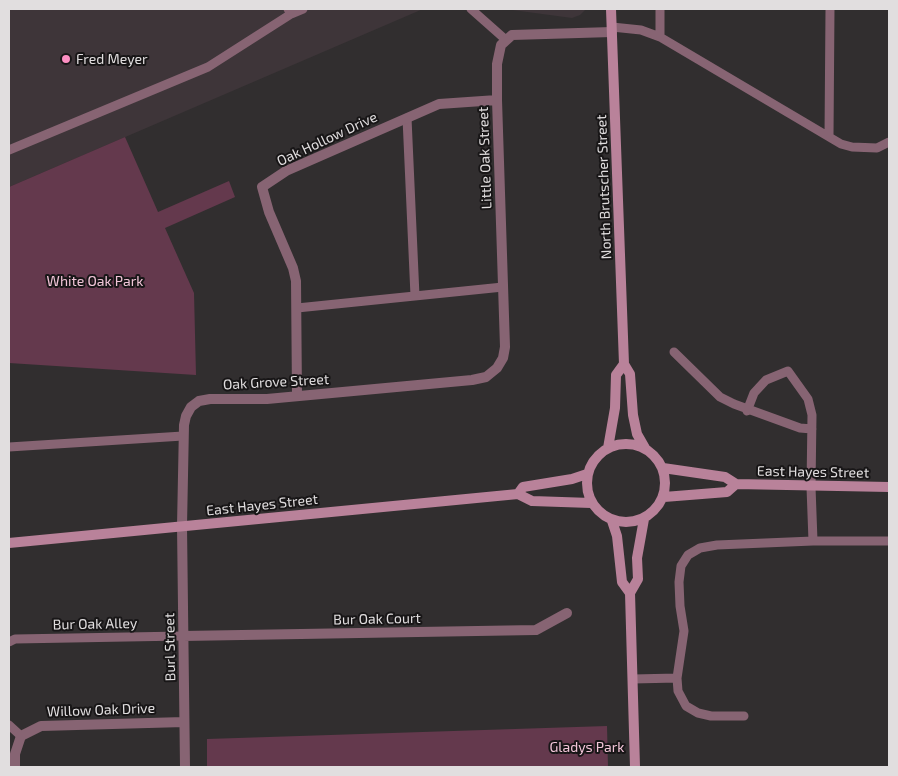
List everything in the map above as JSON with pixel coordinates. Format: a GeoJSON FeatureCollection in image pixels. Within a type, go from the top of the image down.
{"type":"FeatureCollection","features":[{"type":"Feature","properties":{"kind":"street","name":"North Brutscher Street"},"geometry":{"type":"LineString","coordinates":[[611,9],[624,364],[630,374],[633,415],[637,434],[645,448]]}},
{"type":"Feature","properties":{"kind":"street"},"geometry":{"type":"LineString","coordinates":[[506,40],[512,35],[531,33],[612,29]]}},
{"type":"Feature","properties":{"kind":"street","name":"Little Oak Street"},"geometry":{"type":"LineString","coordinates":[[486,377],[497,368],[503,358],[505,347],[497,64],[501,45],[506,40]]}},
{"type":"Feature","properties":{"kind":"street","name":"Oak Hollow Drive"},"geometry":{"type":"LineString","coordinates":[[297,396],[296,281],[293,268],[269,212],[262,187],[286,171],[439,104],[497,100]]}},
{"type":"Feature","properties":{"kind":"street","name":"North Brutscher Street"},"geometry":{"type":"LineString","coordinates":[[608,448],[615,408],[616,375],[624,364]]}},
{"type":"Feature","properties":{"kind":"street","name":"Oak Grove Street"},"geometry":{"type":"LineString","coordinates":[[182,526],[183,436],[186,416],[191,407],[200,401],[297,396],[486,377]]}},
{"type":"Feature","properties":{"kind":"street"},"geometry":{"type":"LineString","coordinates":[[633,444],[645,448],[652,453],[663,468],[666,485],[664,497],[655,511],[644,519],[634,522],[612,521],[604,516],[592,503],[586,488],[587,474],[592,462],[608,448],[633,444]]}},
{"type":"Feature","properties":{"kind":"street","name":"East Hayes Street"},"geometry":{"type":"LineString","coordinates":[[663,468],[725,477],[736,484],[811,487],[889,487]]}},
{"type":"Feature","properties":{"kind":"street","name":"East Hayes Street"},"geometry":{"type":"LineString","coordinates":[[518,494],[523,487],[549,484],[587,474]]}},
{"type":"Feature","properties":{"kind":"street","name":"East Hayes Street"},"geometry":{"type":"LineString","coordinates":[[664,497],[727,492],[736,484]]}},
{"type":"Feature","properties":{"kind":"street","name":"East Hayes Street"},"geometry":{"type":"LineString","coordinates":[[9,544],[518,494],[532,501],[592,503]]}},
{"type":"Feature","properties":{"kind":"street"},"geometry":{"type":"LineString","coordinates":[[635,767],[630,593],[638,579],[637,558],[644,519]]}},
{"type":"Feature","properties":{"kind":"street"},"geometry":{"type":"LineString","coordinates":[[612,521],[617,536],[622,582],[630,593]]}},
{"type":"Feature","properties":{"kind":"street","name":"Burl Street"},"geometry":{"type":"LineString","coordinates":[[182,526],[185,767]]}},
{"type":"Feature","properties":{"kind":"street","name":"Bur Oak Court"},"geometry":{"type":"LineString","coordinates":[[183,636],[536,630],[567,613]]}},
{"type":"Feature","properties":{"kind":"street","name":"Willow Oak Drive"},"geometry":{"type":"LineString","coordinates":[[21,736],[41,726],[184,722]]}},
{"type":"Feature","properties":{"kind":"street"},"geometry":{"type":"LineString","coordinates":[[15,767],[15,754],[21,736]]}},
{"type":"Feature","properties":{"kind":"lane"},"geometry":{"type":"LineString","coordinates":[[9,150],[208,67],[289,11],[303,9]]}},
{"type":"Feature","properties":{"kind":"lane"},"geometry":{"type":"LineString","coordinates":[[472,9],[506,40]]}},
{"type":"Feature","properties":{"kind":"lane"},"geometry":{"type":"LineString","coordinates":[[660,9],[660,37]]}},
{"type":"Feature","properties":{"kind":"lane"},"geometry":{"type":"LineString","coordinates":[[828,136],[830,9]]}},
{"type":"Feature","properties":{"kind":"lane"},"geometry":{"type":"LineString","coordinates":[[612,29],[641,30],[660,37],[828,136],[852,147],[877,148],[889,142]]}},
{"type":"Feature","properties":{"kind":"lane"},"geometry":{"type":"LineString","coordinates":[[407,118],[415,296]]}},
{"type":"Feature","properties":{"kind":"lane"},"geometry":{"type":"LineString","coordinates":[[297,308],[504,287]]}},
{"type":"Feature","properties":{"kind":"lane"},"geometry":{"type":"LineString","coordinates":[[674,352],[720,397],[746,411],[800,428],[812,429]]}},
{"type":"Feature","properties":{"kind":"lane"},"geometry":{"type":"LineString","coordinates":[[746,411],[754,393],[766,380],[788,372],[808,399],[812,416],[811,487],[813,541]]}},
{"type":"Feature","properties":{"kind":"lane"},"geometry":{"type":"LineString","coordinates":[[9,447],[183,436]]}},
{"type":"Feature","properties":{"kind":"lane"},"geometry":{"type":"LineString","coordinates":[[744,716],[711,716],[698,713],[686,706],[678,691],[677,678],[684,631],[679,582],[681,566],[688,555],[700,548],[717,546],[813,541],[889,541]]}},
{"type":"Feature","properties":{"kind":"lane","name":"Bur Oak Alley"},"geometry":{"type":"LineString","coordinates":[[9,642],[15,640],[183,636]]}},
{"type":"Feature","properties":{"kind":"lane"},"geometry":{"type":"LineString","coordinates":[[633,680],[677,678]]}},
{"type":"Feature","properties":{"kind":"lane"},"geometry":{"type":"LineString","coordinates":[[9,724],[21,736]]}},
{"type":"Feature","properties":{"kind":"shaded area"},"geometry":{"type":"Polygon","coordinates":[[[9,9],[423,9],[9,187],[9,9]]]}},
{"type":"Feature","properties":{"kind":"shaded area"},"geometry":{"type":"Polygon","coordinates":[[[505,9],[586,9],[580,15],[572,18],[505,9]]]}},
{"type":"Feature","properties":{"kind":"green space","name":"White Oak Park"},"geometry":{"type":"Polygon","coordinates":[[[125,137],[158,212],[229,181],[235,197],[165,228],[194,293],[196,375],[9,363],[9,187],[125,137]]]}},
{"type":"Feature","properties":{"kind":"green space","name":"Gladys Park"},"geometry":{"type":"Polygon","coordinates":[[[607,726],[608,767],[207,767],[207,739],[607,726]]]}},
{"type":"Feature","properties":{"kind":"place","name":"Fred Meyer"},"geometry":{"type":"Point","coordinates":[66,59]}}]}
